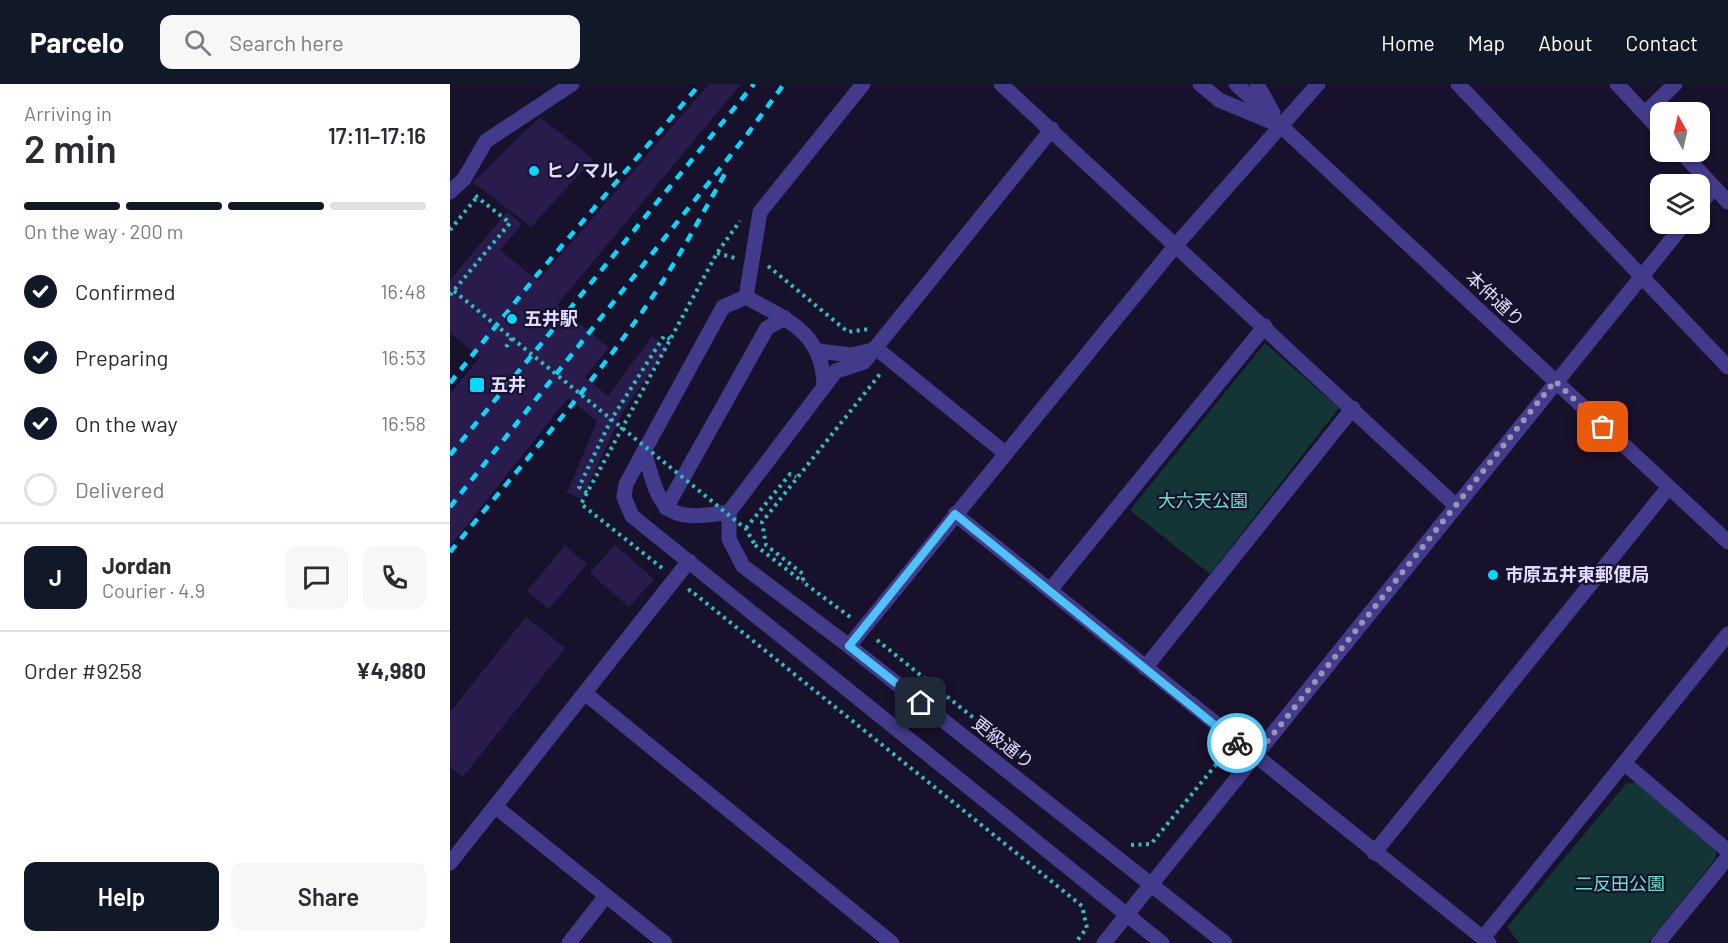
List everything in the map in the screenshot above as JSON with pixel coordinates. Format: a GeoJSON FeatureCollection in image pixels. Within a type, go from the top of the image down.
{"type":"FeatureCollection","features":[{"type":"Feature","properties":{"kind":"street"},"geometry":{"type":"LineString","coordinates":[[450,192],[464,179],[486,141],[572,84]]}},
{"type":"Feature","properties":{"kind":"street"},"geometry":{"type":"LineString","coordinates":[[746,297],[760,212],[863,84]]}},
{"type":"Feature","properties":{"kind":"street"},"geometry":{"type":"LineString","coordinates":[[1001,84],[1265,326],[1455,505]]}},
{"type":"Feature","properties":{"kind":"street"},"geometry":{"type":"LineString","coordinates":[[1200,84],[1219,100],[1280,126]]}},
{"type":"Feature","properties":{"kind":"street","name":"本仲通り"},"geometry":{"type":"LineString","coordinates":[[1236,84],[1728,542]]}},
{"type":"Feature","properties":{"kind":"street"},"geometry":{"type":"LineString","coordinates":[[1257,84],[1280,126]]}},
{"type":"Feature","properties":{"kind":"street"},"geometry":{"type":"LineString","coordinates":[[849,646],[1176,245],[1318,84]]}},
{"type":"Feature","properties":{"kind":"street"},"geometry":{"type":"LineString","coordinates":[[1458,84],[1728,367]]}},
{"type":"Feature","properties":{"kind":"street"},"geometry":{"type":"LineString","coordinates":[[1617,84],[1650,119]]}},
{"type":"Feature","properties":{"kind":"street"},"geometry":{"type":"LineString","coordinates":[[1645,113],[1675,84]]}},
{"type":"Feature","properties":{"kind":"street"},"geometry":{"type":"LineString","coordinates":[[644,452],[656,492],[666,508],[681,516],[699,517],[729,512],[836,371],[864,362],[877,349],[1052,129]]}},
{"type":"Feature","properties":{"kind":"street"},"geometry":{"type":"LineString","coordinates":[[1690,162],[1728,202]]}},
{"type":"Feature","properties":{"kind":"street"},"geometry":{"type":"LineString","coordinates":[[1710,193],[1714,188]]}},
{"type":"Feature","properties":{"kind":"street"},"geometry":{"type":"LineString","coordinates":[[1104,943],[1675,234]]}},
{"type":"Feature","properties":{"kind":"street"},"geometry":{"type":"LineString","coordinates":[[746,297],[785,318],[800,329],[819,351],[824,386]]}},
{"type":"Feature","properties":{"kind":"street"},"geometry":{"type":"LineString","coordinates":[[746,297],[723,307],[626,484],[625,506],[632,516],[1162,943]]}},
{"type":"Feature","properties":{"kind":"street"},"geometry":{"type":"LineString","coordinates":[[666,508],[767,328],[785,318]]}},
{"type":"Feature","properties":{"kind":"street"},"geometry":{"type":"LineString","coordinates":[[1050,590],[1265,326]]}},
{"type":"Feature","properties":{"kind":"street"},"geometry":{"type":"LineString","coordinates":[[819,351],[851,355],[877,349]]}},
{"type":"Feature","properties":{"kind":"street"},"geometry":{"type":"LineString","coordinates":[[877,349],[1005,453]]}},
{"type":"Feature","properties":{"kind":"street"},"geometry":{"type":"LineString","coordinates":[[1145,668],[1353,408]]}},
{"type":"Feature","properties":{"kind":"street"},"geometry":{"type":"LineString","coordinates":[[1374,853],[1668,488]]}},
{"type":"Feature","properties":{"kind":"street","name":"更級通り"},"geometry":{"type":"LineString","coordinates":[[729,512],[729,539],[743,566],[849,646],[1225,943]]}},
{"type":"Feature","properties":{"kind":"street"},"geometry":{"type":"LineString","coordinates":[[955,514],[1374,853],[1486,940],[1728,634]]}},
{"type":"Feature","properties":{"kind":"street"},"geometry":{"type":"LineString","coordinates":[[450,863],[689,561]]}},
{"type":"Feature","properties":{"kind":"street"},"geometry":{"type":"LineString","coordinates":[[586,694],[892,943]]}},
{"type":"Feature","properties":{"kind":"street"},"geometry":{"type":"LineString","coordinates":[[1624,763],[1728,851]]}},
{"type":"Feature","properties":{"kind":"street"},"geometry":{"type":"LineString","coordinates":[[496,807],[665,943]]}},
{"type":"Feature","properties":{"kind":"street"},"geometry":{"type":"LineString","coordinates":[[1658,943],[1728,857]]}},
{"type":"Feature","properties":{"kind":"street"},"geometry":{"type":"LineString","coordinates":[[569,943],[606,896]]}},
{"type":"Feature","properties":{"kind":"path"},"geometry":{"type":"LineString","coordinates":[[450,296],[510,223],[471,192]]}},
{"type":"Feature","properties":{"kind":"path"},"geometry":{"type":"LineString","coordinates":[[450,230],[477,196]]}},
{"type":"Feature","properties":{"kind":"path"},"geometry":{"type":"LineString","coordinates":[[717,253],[738,259]]}},
{"type":"Feature","properties":{"kind":"path"},"geometry":{"type":"LineString","coordinates":[[762,262],[848,332],[869,329],[876,321]]}},
{"type":"Feature","properties":{"kind":"path"},"geometry":{"type":"LineString","coordinates":[[454,291],[746,529],[755,545],[850,617]]}},
{"type":"Feature","properties":{"kind":"path"},"geometry":{"type":"LineString","coordinates":[[587,493],[579,487],[611,420],[664,336],[670,339]]}},
{"type":"Feature","properties":{"kind":"path"},"geometry":{"type":"LineString","coordinates":[[506,347],[512,338]]}},
{"type":"Feature","properties":{"kind":"path"},"geometry":{"type":"LineString","coordinates":[[803,582],[803,574],[766,545],[762,522],[884,369]]}},
{"type":"Feature","properties":{"kind":"path"},"geometry":{"type":"LineString","coordinates":[[746,529],[783,481],[790,474],[796,477]]}},
{"type":"Feature","properties":{"kind":"path"},"geometry":{"type":"LineString","coordinates":[[683,592],[690,590],[1082,906],[1087,928],[1075,943]]}},
{"type":"Feature","properties":{"kind":"path"},"geometry":{"type":"LineString","coordinates":[[873,637],[1030,763]]}},
{"type":"Feature","properties":{"kind":"path"},"geometry":{"type":"LineString","coordinates":[[1122,838],[1131,845],[1151,844],[1223,756],[1221,745]]}},
{"type":"Feature","properties":{"kind":"green space","name":"大六天公園"},"geometry":{"type":"Polygon","coordinates":[[[1265,343],[1339,408],[1210,574],[1130,510],[1265,343]]]}},
{"type":"Feature","properties":{"kind":"green space","name":"二反田公園"},"geometry":{"type":"Polygon","coordinates":[[[1639,782],[1716,848],[1716,858],[1648,943],[1519,943],[1507,927],[1626,784],[1639,782]]]}},
{"type":"Feature","properties":{"kind":"building","name":"五井駅"},"geometry":{"type":"Polygon","coordinates":[[[709,84],[741,84],[557,305],[609,348],[585,377],[608,396],[652,336],[668,347],[622,413],[582,499],[567,493],[597,421],[568,398],[450,546],[450,394],[480,357],[450,333],[450,280],[507,212],[522,224],[500,250],[538,281],[709,84]]]}},
{"type":"Feature","properties":{"kind":"building","name":"ヒノマル"},"geometry":{"type":"Polygon","coordinates":[[[540,117],[593,159],[531,227],[473,182],[540,117]]]}},
{"type":"Feature","properties":{"kind":"building"},"geometry":{"type":"Polygon","coordinates":[[[615,545],[654,579],[629,607],[590,573],[615,545]]]}},
{"type":"Feature","properties":{"kind":"building"},"geometry":{"type":"Polygon","coordinates":[[[565,546],[587,564],[549,609],[527,591],[565,546]]]}},
{"type":"Feature","properties":{"kind":"building"},"geometry":{"type":"Polygon","coordinates":[[[526,617],[565,648],[463,777],[450,767],[450,712],[526,617]]]}},
{"type":"Feature","properties":{"kind":"railway"},"geometry":{"type":"LineString","coordinates":[[450,383],[537,275],[700,84]]}},
{"type":"Feature","properties":{"kind":"railway"},"geometry":{"type":"LineString","coordinates":[[450,455],[754,84]]}},
{"type":"Feature","properties":{"kind":"railway"},"geometry":{"type":"LineString","coordinates":[[450,507],[746,136],[784,84]]}},
{"type":"Feature","properties":{"kind":"railway"},"geometry":{"type":"LineString","coordinates":[[450,552],[577,398],[626,334],[670,270],[726,172]]}},
{"type":"Feature","properties":{"kind":"way so far"},"geometry":{"type":"LineString","coordinates":[[1237,743],[1255,757],[1555,381],[1603,427]]}},
{"type":"Feature","properties":{"kind":"place","name":"ヒノマル"},"geometry":{"type":"Point","coordinates":[534,171]}},
{"type":"Feature","properties":{"kind":"place","name":"五井駅"},"geometry":{"type":"Point","coordinates":[512,319]}},
{"type":"Feature","properties":{"kind":"place","name":"五井"},"geometry":{"type":"Point","coordinates":[477,385]}},
{"type":"Feature","properties":{"kind":"place","name":"市原五井東郵便局"},"geometry":{"type":"Point","coordinates":[1493,575]}},
{"type":"Feature","properties":{"kind":"route"},"geometry":{"type":"LineString","coordinates":[[921,703],[849,646],[955,514],[1237,743]]}}]}
